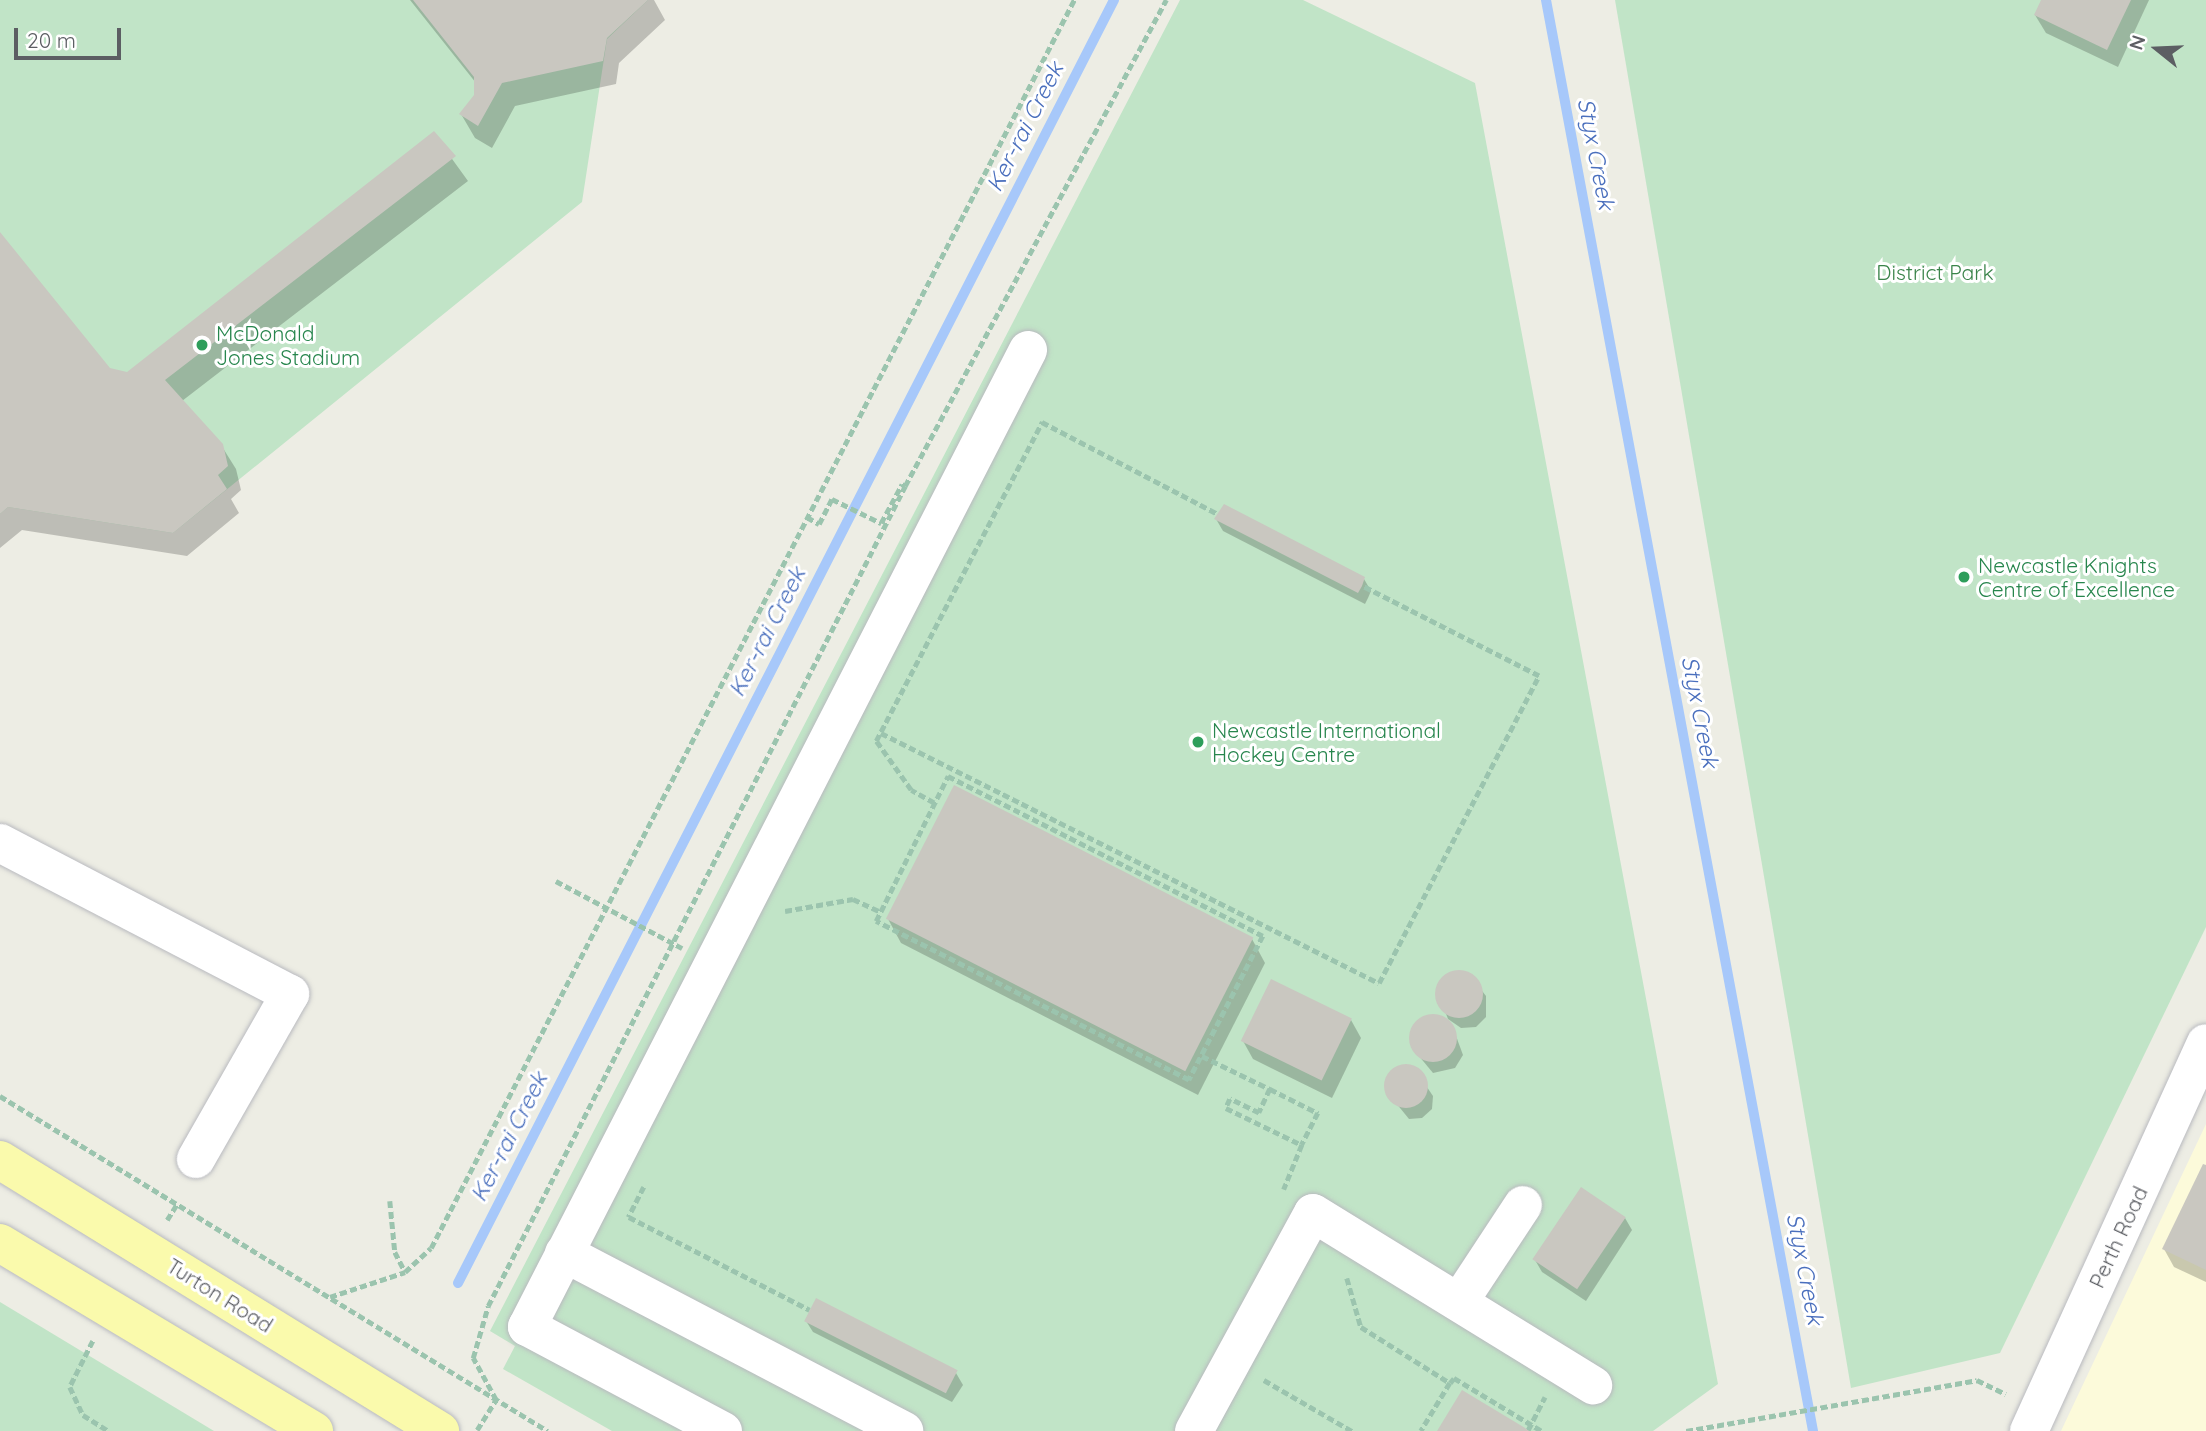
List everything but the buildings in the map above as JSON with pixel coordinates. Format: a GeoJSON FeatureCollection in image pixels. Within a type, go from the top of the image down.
{"type":"FeatureCollection","features":[{"type":"Feature","properties":{"kind":"main road","name":"Turton Road"},"geometry":{"type":"LineString","coordinates":[[0,1160],[440,1431]]}},
{"type":"Feature","properties":{"kind":"main road"},"geometry":{"type":"LineString","coordinates":[[0,1243],[314,1431]]}},
{"type":"Feature","properties":{"kind":"street"},"geometry":{"type":"LineString","coordinates":[[723,1431],[527,1327],[1028,350]]}},
{"type":"Feature","properties":{"kind":"street"},"geometry":{"type":"LineString","coordinates":[[0,843],[290,994],[196,1159]]}},
{"type":"Feature","properties":{"kind":"street","name":"Perth Road"},"geometry":{"type":"LineString","coordinates":[[2034,1420],[2206,1043]]}},
{"type":"Feature","properties":{"kind":"street"},"geometry":{"type":"LineString","coordinates":[[1459,1302],[1523,1205]]}},
{"type":"Feature","properties":{"kind":"street"},"geometry":{"type":"LineString","coordinates":[[1194,1431],[1312,1213],[1593,1385]]}},
{"type":"Feature","properties":{"kind":"street"},"geometry":{"type":"LineString","coordinates":[[564,1253],[904,1431]]}},
{"type":"Feature","properties":{"kind":"path"},"geometry":{"type":"LineString","coordinates":[[330,1297],[405,1272],[431,1248],[1074,0]]}},
{"type":"Feature","properties":{"kind":"path"},"geometry":{"type":"LineString","coordinates":[[496,1399],[473,1358],[488,1306],[905,486],[1166,0]]}},
{"type":"Feature","properties":{"kind":"path"},"geometry":{"type":"LineString","coordinates":[[934,803],[911,790],[876,741],[1042,422],[1218,514]]}},
{"type":"Feature","properties":{"kind":"path"},"geometry":{"type":"LineString","coordinates":[[807,517],[819,524],[832,499],[881,523],[902,484],[905,486]]}},
{"type":"Feature","properties":{"kind":"path"},"geometry":{"type":"LineString","coordinates":[[881,733],[1379,984],[1539,676],[1362,586]]}},
{"type":"Feature","properties":{"kind":"path"},"geometry":{"type":"LineString","coordinates":[[948,776],[1064,839],[1263,936],[1189,1080],[1001,981],[876,921],[934,803],[948,776]]}},
{"type":"Feature","properties":{"kind":"path"},"geometry":{"type":"LineString","coordinates":[[910,853],[918,857]]}},
{"type":"Feature","properties":{"kind":"path"},"geometry":{"type":"LineString","coordinates":[[556,881],[663,938]]}},
{"type":"Feature","properties":{"kind":"path"},"geometry":{"type":"LineString","coordinates":[[780,921],[786,909],[852,900],[881,912]]}},
{"type":"Feature","properties":{"kind":"path"},"geometry":{"type":"LineString","coordinates":[[1202,1056],[1318,1114],[1278,1202]]}},
{"type":"Feature","properties":{"kind":"path"},"geometry":{"type":"LineString","coordinates":[[1270,1090],[1259,1113],[1230,1099],[1226,1108],[1302,1145]]}},
{"type":"Feature","properties":{"kind":"path"},"geometry":{"type":"LineString","coordinates":[[0,1096],[548,1431]]}},
{"type":"Feature","properties":{"kind":"path"},"geometry":{"type":"LineString","coordinates":[[648,1180],[629,1217],[810,1310]]}},
{"type":"Feature","properties":{"kind":"path"},"geometry":{"type":"LineString","coordinates":[[390,1201],[395,1252],[405,1272]]}},
{"type":"Feature","properties":{"kind":"path"},"geometry":{"type":"LineString","coordinates":[[1297,1240],[1344,1264],[1360,1327],[1450,1383]]}},
{"type":"Feature","properties":{"kind":"path"},"geometry":{"type":"LineString","coordinates":[[110,1431],[83,1415],[70,1387],[74,1372],[112,1311]]}},
{"type":"Feature","properties":{"kind":"path"},"geometry":{"type":"LineString","coordinates":[[1253,1388],[1260,1377],[1352,1431]]}},
{"type":"Feature","properties":{"kind":"path"},"geometry":{"type":"LineString","coordinates":[[1421,1431],[1454,1378],[1542,1431]]}},
{"type":"Feature","properties":{"kind":"path"},"geometry":{"type":"LineString","coordinates":[[1686,1431],[1977,1380],[2034,1420]]}},
{"type":"Feature","properties":{"kind":"path"},"geometry":{"type":"LineString","coordinates":[[477,1431],[496,1399]]}},
{"type":"Feature","properties":{"kind":"shaded area"},"geometry":{"type":"Polygon","coordinates":[[[2206,1124],[2206,1431],[2061,1431],[2206,1124]]]}},
{"type":"Feature","properties":{"kind":"green space","name":"McDonald Jones Stadium"},"geometry":{"type":"Polygon","coordinates":[[[0,0],[648,0],[607,39],[582,202],[173,533],[8,507],[0,514],[0,0]]]}},
{"type":"Feature","properties":{"kind":"green space","name":"Newcastle International Hockey Centre"},"geometry":{"type":"Polygon","coordinates":[[[1180,0],[1303,0],[1475,83],[1718,1384],[1653,1431],[612,1431],[503,1369],[515,1346],[490,1331],[1180,0]]]}},
{"type":"Feature","properties":{"kind":"green space","name":"District Park"},"geometry":{"type":"Polygon","coordinates":[[[1615,0],[2206,0],[2206,927],[2000,1353],[1851,1388],[1615,0]]]}},
{"type":"Feature","properties":{"kind":"green space"},"geometry":{"type":"Polygon","coordinates":[[[0,1302],[214,1431],[0,1431],[0,1302]]]}},
{"type":"Feature","properties":{"kind":"waterway","name":"Ker-rai Creek"},"geometry":{"type":"LineString","coordinates":[[458,1283],[1114,0]]}},
{"type":"Feature","properties":{"kind":"waterway","name":"Styx Creek"},"geometry":{"type":"LineString","coordinates":[[1546,0],[1813,1431]]}},
{"type":"Feature","properties":{"kind":"place","name":"McDonald Jones Stadium"},"geometry":{"type":"Point","coordinates":[202,345]}},
{"type":"Feature","properties":{"kind":"place","name":"Newcastle Knights Centre of Excellence"},"geometry":{"type":"Point","coordinates":[1964,577]}},
{"type":"Feature","properties":{"kind":"place","name":"Newcastle International Hockey Centre"},"geometry":{"type":"Point","coordinates":[1198,742]}}]}
